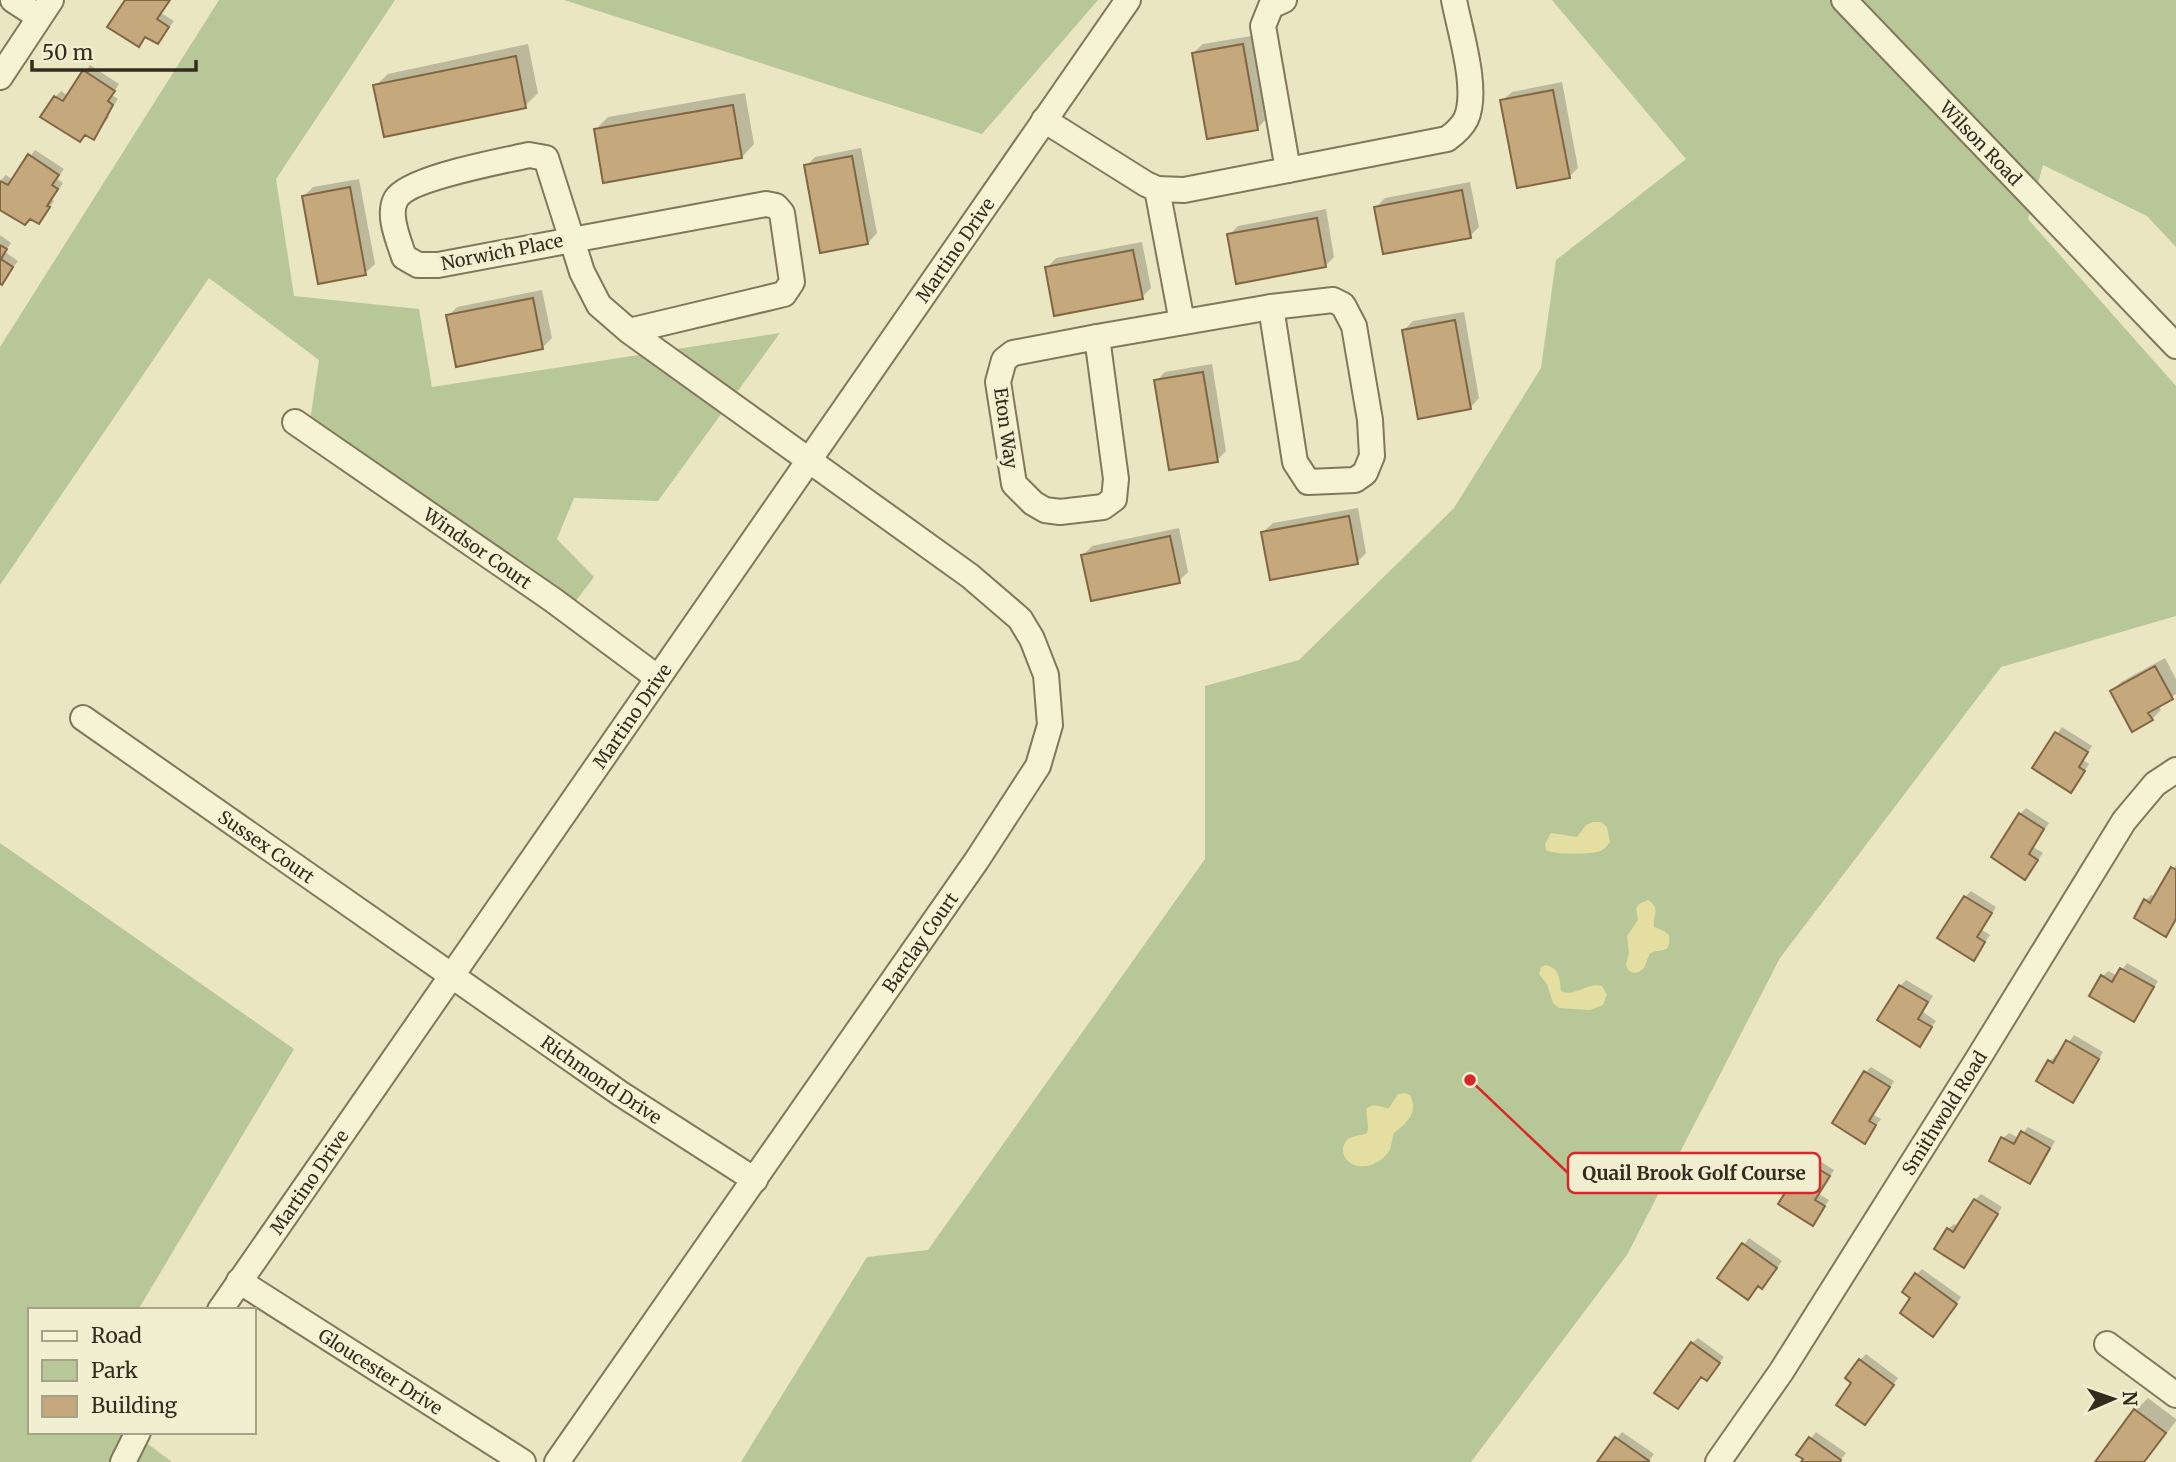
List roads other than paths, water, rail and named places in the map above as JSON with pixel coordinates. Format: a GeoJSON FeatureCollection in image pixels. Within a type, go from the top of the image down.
{"type":"FeatureCollection","features":[{"type":"Feature","properties":{"kind":"street"},"geometry":{"type":"LineString","coordinates":[[0,77],[45,9],[13,0]]}},
{"type":"Feature","properties":{"kind":"street","name":"Martino Drive"},"geometry":{"type":"LineString","coordinates":[[221,1308],[1128,0]]}},
{"type":"Feature","properties":{"kind":"street"},"geometry":{"type":"LineString","coordinates":[[1284,0],[1271,6],[1263,26],[1288,170]]}},
{"type":"Feature","properties":{"kind":"street"},"geometry":{"type":"LineString","coordinates":[[1044,120],[1157,189],[1184,190],[1447,139],[1466,119],[1472,90],[1454,0]]}},
{"type":"Feature","properties":{"kind":"street","name":"Wilson Road"},"geometry":{"type":"LineString","coordinates":[[1844,0],[2176,346]]}},
{"type":"Feature","properties":{"kind":"street","name":"Norwich Place"},"geometry":{"type":"LineString","coordinates":[[629,331],[784,294],[792,282],[782,214],[776,206],[766,204],[572,240],[438,265],[418,265],[404,257],[393,221],[394,201],[404,189],[436,177],[529,155],[546,158],[572,240],[582,272],[599,304],[629,331],[685,373],[809,458]]}},
{"type":"Feature","properties":{"kind":"street"},"geometry":{"type":"LineString","coordinates":[[1157,189],[1182,322]]}},
{"type":"Feature","properties":{"kind":"street","name":"Eton Way"},"geometry":{"type":"LineString","coordinates":[[1097,337],[1116,479],[1114,499],[1103,507],[1060,512],[1045,510],[1033,503],[1014,484],[998,382],[1004,360],[1013,353],[1097,337],[1271,307],[1333,300],[1343,305],[1354,327],[1370,420],[1372,456],[1365,473],[1355,480],[1308,482],[1295,462],[1271,307]]}},
{"type":"Feature","properties":{"kind":"street","name":"Windsor Court"},"geometry":{"type":"LineString","coordinates":[[295,422],[553,600],[658,678]]}},
{"type":"Feature","properties":{"kind":"street","name":"Barclay Court"},"geometry":{"type":"LineString","coordinates":[[557,1462],[977,860],[1038,766],[1050,725],[1046,676],[1032,639],[1020,619],[970,576],[809,458]]}},
{"type":"Feature","properties":{"kind":"street","name":"Sussex Court"},"geometry":{"type":"LineString","coordinates":[[83,718],[451,975]]}},
{"type":"Feature","properties":{"kind":"street","name":"Smithwold Road"},"geometry":{"type":"LineString","coordinates":[[1718,1462],[1781,1372],[2124,821],[2155,784],[2176,770]]}},
{"type":"Feature","properties":{"kind":"street","name":"Richmond Drive"},"geometry":{"type":"LineString","coordinates":[[451,975],[621,1094],[755,1180]]}},
{"type":"Feature","properties":{"kind":"street","name":"Gloucester Drive"},"geometry":{"type":"LineString","coordinates":[[239,1281],[523,1462]]}},
{"type":"Feature","properties":{"kind":"street"},"geometry":{"type":"LineString","coordinates":[[2108,1344],[2176,1395]]}},
{"type":"Feature","properties":{"kind":"street"},"geometry":{"type":"LineString","coordinates":[[123,1462],[137,1434]]}},
{"type":"Feature","properties":{"kind":"place","name":"Quail Brook Golf Course"},"geometry":{"type":"Point","coordinates":[1470,1080]}}]}
